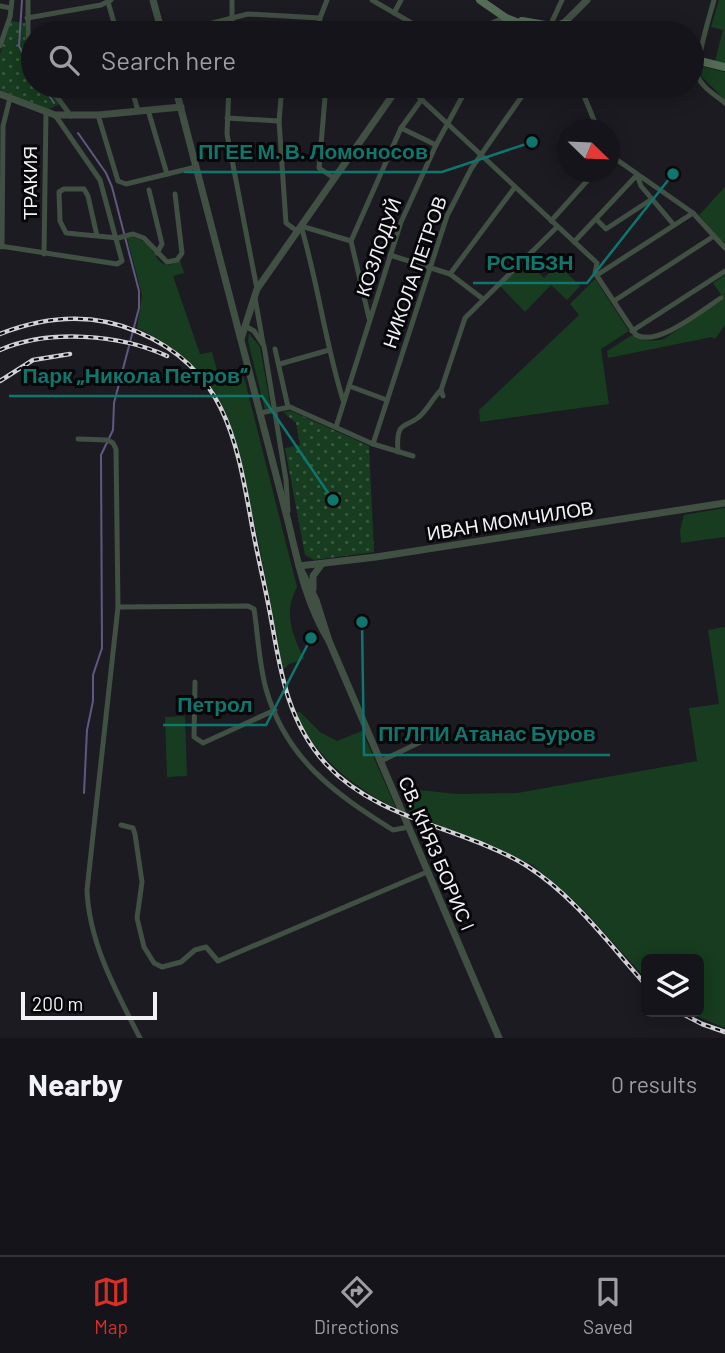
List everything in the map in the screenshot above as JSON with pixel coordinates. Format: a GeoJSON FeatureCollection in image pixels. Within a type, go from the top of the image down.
{"type":"FeatureCollection","features":[{"type":"Feature","properties":{"kind":"main road"},"geometry":{"type":"LineString","coordinates":[[480,0],[489,3],[504,19],[515,21]]}},
{"type":"Feature","properties":{"kind":"main road"},"geometry":{"type":"LineString","coordinates":[[704,62],[725,67]]}},
{"type":"Feature","properties":{"kind":"street"},"geometry":{"type":"LineString","coordinates":[[0,46],[7,30],[12,0]]}},
{"type":"Feature","properties":{"kind":"street"},"geometry":{"type":"LineString","coordinates":[[27,21],[28,0]]}},
{"type":"Feature","properties":{"kind":"street"},"geometry":{"type":"LineString","coordinates":[[78,10],[80,0]]}},
{"type":"Feature","properties":{"kind":"street"},"geometry":{"type":"LineString","coordinates":[[153,0],[159,21]]}},
{"type":"Feature","properties":{"kind":"street"},"geometry":{"type":"LineString","coordinates":[[232,0],[233,21]]}},
{"type":"Feature","properties":{"kind":"street"},"geometry":{"type":"LineString","coordinates":[[320,21],[327,0]]}},
{"type":"Feature","properties":{"kind":"street"},"geometry":{"type":"LineString","coordinates":[[372,0],[408,21]]}},
{"type":"Feature","properties":{"kind":"street"},"geometry":{"type":"LineString","coordinates":[[394,13],[401,0]]}},
{"type":"Feature","properties":{"kind":"street"},"geometry":{"type":"LineString","coordinates":[[556,21],[562,0]]}},
{"type":"Feature","properties":{"kind":"street"},"geometry":{"type":"LineString","coordinates":[[563,21],[587,0]]}},
{"type":"Feature","properties":{"kind":"street"},"geometry":{"type":"LineString","coordinates":[[704,32],[714,0]]}},
{"type":"Feature","properties":{"kind":"street"},"geometry":{"type":"LineString","coordinates":[[27,18],[78,10],[110,1],[114,21]]}},
{"type":"Feature","properties":{"kind":"street"},"geometry":{"type":"LineString","coordinates":[[0,6],[11,8]]}},
{"type":"Feature","properties":{"kind":"street"},"geometry":{"type":"LineString","coordinates":[[574,21],[579,8]]}},
{"type":"Feature","properties":{"kind":"street"},"geometry":{"type":"LineString","coordinates":[[218,21],[248,14],[320,18]]}},
{"type":"Feature","properties":{"kind":"street"},"geometry":{"type":"LineString","coordinates":[[499,21],[504,19]]}},
{"type":"Feature","properties":{"kind":"street"},"geometry":{"type":"LineString","coordinates":[[704,84],[725,103]]}},
{"type":"Feature","properties":{"kind":"street"},"geometry":{"type":"LineString","coordinates":[[0,94],[55,115],[98,115],[181,107]]}},
{"type":"Feature","properties":{"kind":"street"},"geometry":{"type":"LineString","coordinates":[[10,98],[3,126],[1,247],[117,264],[122,261],[118,238],[100,180],[55,115]]}},
{"type":"Feature","properties":{"kind":"street"},"geometry":{"type":"LineString","coordinates":[[58,98],[71,116]]}},
{"type":"Feature","properties":{"kind":"street"},"geometry":{"type":"LineString","coordinates":[[134,98],[138,111]]}},
{"type":"Feature","properties":{"kind":"street","name":"СВ. КНЯЗ БОРИС I"},"geometry":{"type":"LineString","coordinates":[[178,98],[301,579],[316,620],[329,641]]}},
{"type":"Feature","properties":{"kind":"street"},"geometry":{"type":"LineString","coordinates":[[228,98],[227,135],[286,480],[288,521]]}},
{"type":"Feature","properties":{"kind":"street"},"geometry":{"type":"LineString","coordinates":[[281,98],[279,121],[286,223],[351,241]]}},
{"type":"Feature","properties":{"kind":"street"},"geometry":{"type":"LineString","coordinates":[[325,98],[319,168],[334,178]]}},
{"type":"Feature","properties":{"kind":"street"},"geometry":{"type":"LineString","coordinates":[[241,340],[256,293],[390,98]]}},
{"type":"Feature","properties":{"kind":"street","name":"КОЗЛОДУЙ"},"geometry":{"type":"LineString","coordinates":[[335,427],[401,222],[436,145],[462,98]]}},
{"type":"Feature","properties":{"kind":"street","name":"НИКОЛА ПЕТРОВ"},"geometry":{"type":"LineString","coordinates":[[373,444],[447,216],[471,169],[521,98]]}},
{"type":"Feature","properties":{"kind":"street"},"geometry":{"type":"LineString","coordinates":[[585,98],[594,119]]}},
{"type":"Feature","properties":{"kind":"street"},"geometry":{"type":"LineString","coordinates":[[370,319],[351,241],[401,128],[422,99],[597,263],[597,275],[632,331],[641,338],[662,335],[721,298]]}},
{"type":"Feature","properties":{"kind":"street"},"geometry":{"type":"LineString","coordinates":[[148,110],[167,174]]}},
{"type":"Feature","properties":{"kind":"street","name":"ТРАКИЯ"},"geometry":{"type":"LineString","coordinates":[[44,254],[46,112]]}},
{"type":"Feature","properties":{"kind":"street"},"geometry":{"type":"LineString","coordinates":[[98,115],[118,181],[126,184],[196,167]]}},
{"type":"Feature","properties":{"kind":"street"},"geometry":{"type":"LineString","coordinates":[[227,118],[279,121]]}},
{"type":"Feature","properties":{"kind":"street"},"geometry":{"type":"LineString","coordinates":[[401,128],[436,145]]}},
{"type":"Feature","properties":{"kind":"street"},"geometry":{"type":"LineString","coordinates":[[620,162],[693,212],[725,248]]}},
{"type":"Feature","properties":{"kind":"street"},"geometry":{"type":"LineString","coordinates":[[637,175],[641,186],[674,225]]}},
{"type":"Feature","properties":{"kind":"street"},"geometry":{"type":"LineString","coordinates":[[574,243],[637,175]]}},
{"type":"Feature","properties":{"kind":"street"},"geometry":{"type":"LineString","coordinates":[[551,221],[586,182]]}},
{"type":"Feature","properties":{"kind":"street"},"geometry":{"type":"LineString","coordinates":[[450,274],[515,187]]}},
{"type":"Feature","properties":{"kind":"street"},"geometry":{"type":"LineString","coordinates":[[97,236],[84,189],[64,189],[60,192],[60,221],[66,233],[97,236],[118,238],[133,234],[144,238],[167,262],[177,260],[182,253],[175,194]]}},
{"type":"Feature","properties":{"kind":"street"},"geometry":{"type":"LineString","coordinates":[[149,190],[162,244],[157,253]]}},
{"type":"Feature","properties":{"kind":"street"},"geometry":{"type":"LineString","coordinates":[[596,219],[606,229],[652,199]]}},
{"type":"Feature","properties":{"kind":"street"},"geometry":{"type":"LineString","coordinates":[[597,275],[693,212]]}},
{"type":"Feature","properties":{"kind":"street"},"geometry":{"type":"LineString","coordinates":[[398,452],[400,429],[423,413],[442,393],[465,318],[557,227]]}},
{"type":"Feature","properties":{"kind":"street"},"geometry":{"type":"LineString","coordinates":[[299,228],[311,261],[329,350],[344,402]]}},
{"type":"Feature","properties":{"kind":"street"},"geometry":{"type":"LineString","coordinates":[[614,301],[714,236]]}},
{"type":"Feature","properties":{"kind":"street"},"geometry":{"type":"LineString","coordinates":[[390,255],[450,274],[484,299]]}},
{"type":"Feature","properties":{"kind":"street"},"geometry":{"type":"LineString","coordinates":[[632,331],[725,271]]}},
{"type":"Feature","properties":{"kind":"street"},"geometry":{"type":"LineString","coordinates":[[247,327],[254,331],[264,346]]}},
{"type":"Feature","properties":{"kind":"street"},"geometry":{"type":"LineString","coordinates":[[275,349],[288,407]]}},
{"type":"Feature","properties":{"kind":"street"},"geometry":{"type":"LineString","coordinates":[[280,364],[329,350]]}},
{"type":"Feature","properties":{"kind":"street"},"geometry":{"type":"LineString","coordinates":[[349,386],[387,400]]}},
{"type":"Feature","properties":{"kind":"street"},"geometry":{"type":"LineString","coordinates":[[260,413],[288,407],[373,444],[413,456]]}},
{"type":"Feature","properties":{"kind":"street"},"geometry":{"type":"LineString","coordinates":[[78,439],[107,440],[113,443],[116,449],[118,607],[87,890],[88,910],[94,937],[108,972],[140,1038]]}},
{"type":"Feature","properties":{"kind":"street","name":"ИВАН МОМЧИЛОВ"},"geometry":{"type":"LineString","coordinates":[[299,566],[321,565],[725,503]]}},
{"type":"Feature","properties":{"kind":"street"},"geometry":{"type":"LineString","coordinates":[[316,600],[312,580],[321,565]]}},
{"type":"Feature","properties":{"kind":"street","name":"СВ. КНЯЗ БОРИС I"},"geometry":{"type":"LineString","coordinates":[[299,566],[316,600],[329,641],[499,1038]]}},
{"type":"Feature","properties":{"kind":"street"},"geometry":{"type":"LineString","coordinates":[[118,607],[254,608],[266,688],[299,756],[329,786],[393,830],[410,827]]}},
{"type":"Feature","properties":{"kind":"street"},"geometry":{"type":"LineString","coordinates":[[195,682],[194,737],[199,742],[203,743],[275,710]]}},
{"type":"Feature","properties":{"kind":"street"},"geometry":{"type":"LineString","coordinates":[[381,761],[433,736],[444,741]]}},
{"type":"Feature","properties":{"kind":"street"},"geometry":{"type":"LineString","coordinates":[[121,825],[133,828],[135,834],[142,881],[137,918],[144,947],[155,963],[162,967],[181,962],[201,947],[206,947],[218,961],[427,872]]}},
{"type":"Feature","properties":{"kind":"green space"},"geometry":{"type":"Polygon","coordinates":[[[719,0],[725,0],[725,63],[715,61],[723,30],[711,27],[719,0]]]}},
{"type":"Feature","properties":{"kind":"green space"},"geometry":{"type":"Polygon","coordinates":[[[11,21],[21,22],[21,98],[56,98],[61,104],[48,109],[0,90],[0,54],[11,21]]]}},
{"type":"Feature","properties":{"kind":"green space"},"geometry":{"type":"Polygon","coordinates":[[[704,67],[725,72],[725,100],[704,79],[704,67]]]}},
{"type":"Feature","properties":{"kind":"green space"},"geometry":{"type":"Polygon","coordinates":[[[725,187],[725,245],[699,215],[725,187]]]}},
{"type":"Feature","properties":{"kind":"green space"},"geometry":{"type":"Polygon","coordinates":[[[133,237],[149,246],[162,263],[167,265],[180,260],[184,273],[173,276],[200,354],[212,352],[220,382],[244,377],[297,587],[290,615],[293,632],[304,659],[289,664],[283,670],[246,481],[231,427],[222,404],[190,363],[167,345],[137,328],[142,295],[127,238],[133,237]]]}},
{"type":"Feature","properties":{"kind":"green space"},"geometry":{"type":"Polygon","coordinates":[[[527,261],[544,278],[558,264],[580,286],[567,300],[551,285],[525,312],[500,286],[527,261]]]}},
{"type":"Feature","properties":{"kind":"green space"},"geometry":{"type":"Polygon","coordinates":[[[725,275],[725,325],[715,339],[712,337],[608,358],[607,351],[632,335],[648,340],[664,339],[724,299],[713,283],[725,275]]]}},
{"type":"Feature","properties":{"kind":"green space"},"geometry":{"type":"Polygon","coordinates":[[[595,279],[629,331],[601,349],[609,404],[480,422],[479,410],[579,315],[570,304],[595,279]]]}},
{"type":"Feature","properties":{"kind":"green space"},"geometry":{"type":"Polygon","coordinates":[[[249,333],[260,347],[271,409],[265,410],[248,341],[249,333]]]}},
{"type":"Feature","properties":{"kind":"green space"},"geometry":{"type":"Polygon","coordinates":[[[291,411],[369,446],[374,552],[314,560],[305,555],[285,448],[300,445],[296,423],[283,412],[291,411]]]}},
{"type":"Feature","properties":{"kind":"green space"},"geometry":{"type":"Polygon","coordinates":[[[725,508],[725,537],[681,543],[680,530],[684,515],[725,508]]]}},
{"type":"Feature","properties":{"kind":"green space"},"geometry":{"type":"Polygon","coordinates":[[[725,627],[725,1028],[699,1017],[704,1017],[704,954],[641,954],[641,973],[581,907],[533,865],[410,813],[399,788],[458,794],[517,793],[697,761],[689,708],[719,704],[708,630],[725,627]]]}},
{"type":"Feature","properties":{"kind":"green space"},"geometry":{"type":"Polygon","coordinates":[[[294,712],[300,712],[320,732],[337,741],[362,731],[396,808],[364,790],[336,769],[313,743],[294,712]]]}},
{"type":"Feature","properties":{"kind":"green space"},"geometry":{"type":"Polygon","coordinates":[[[185,716],[187,776],[167,777],[165,717],[185,716]]]}},
{"type":"Feature","properties":{"kind":"waterway"},"geometry":{"type":"LineString","coordinates":[[21,50],[22,0]]}},
{"type":"Feature","properties":{"kind":"waterway"},"geometry":{"type":"LineString","coordinates":[[51,98],[54,103]]}},
{"type":"Feature","properties":{"kind":"waterway"},"geometry":{"type":"LineString","coordinates":[[78,133],[106,173],[112,187],[139,291],[139,308],[114,403],[113,430],[101,455],[102,648],[93,675],[84,793]]}},
{"type":"Feature","properties":{"kind":"railway"},"geometry":{"type":"LineString","coordinates":[[0,334],[52,320],[104,321],[138,332],[167,347],[190,365],[208,386],[231,434],[239,461],[283,680],[295,715],[313,748],[347,783],[371,798],[527,866],[560,891],[641,979]]}},
{"type":"Feature","properties":{"kind":"railway"},"geometry":{"type":"LineString","coordinates":[[0,350],[40,339],[84,337],[128,343],[167,356]]}},
{"type":"Feature","properties":{"kind":"railway"},"geometry":{"type":"LineString","coordinates":[[0,381],[33,360],[70,354]]}},
{"type":"Feature","properties":{"kind":"railway"},"geometry":{"type":"LineString","coordinates":[[689,1017],[725,1032]]}},
{"type":"Feature","properties":{"kind":"place","name":"ПГЕЕ М. В. Ломоносов"},"geometry":{"type":"Point","coordinates":[532,142]}},
{"type":"Feature","properties":{"kind":"place","name":"РСПБЗН"},"geometry":{"type":"Point","coordinates":[673,174]}},
{"type":"Feature","properties":{"kind":"place","name":"Парк „Никола Петров“"},"geometry":{"type":"Point","coordinates":[333,500]}},
{"type":"Feature","properties":{"kind":"place","name":"ПГЛПИ Атанас Буров"},"geometry":{"type":"Point","coordinates":[362,622]}},
{"type":"Feature","properties":{"kind":"place","name":"Петрол"},"geometry":{"type":"Point","coordinates":[311,638]}}]}
